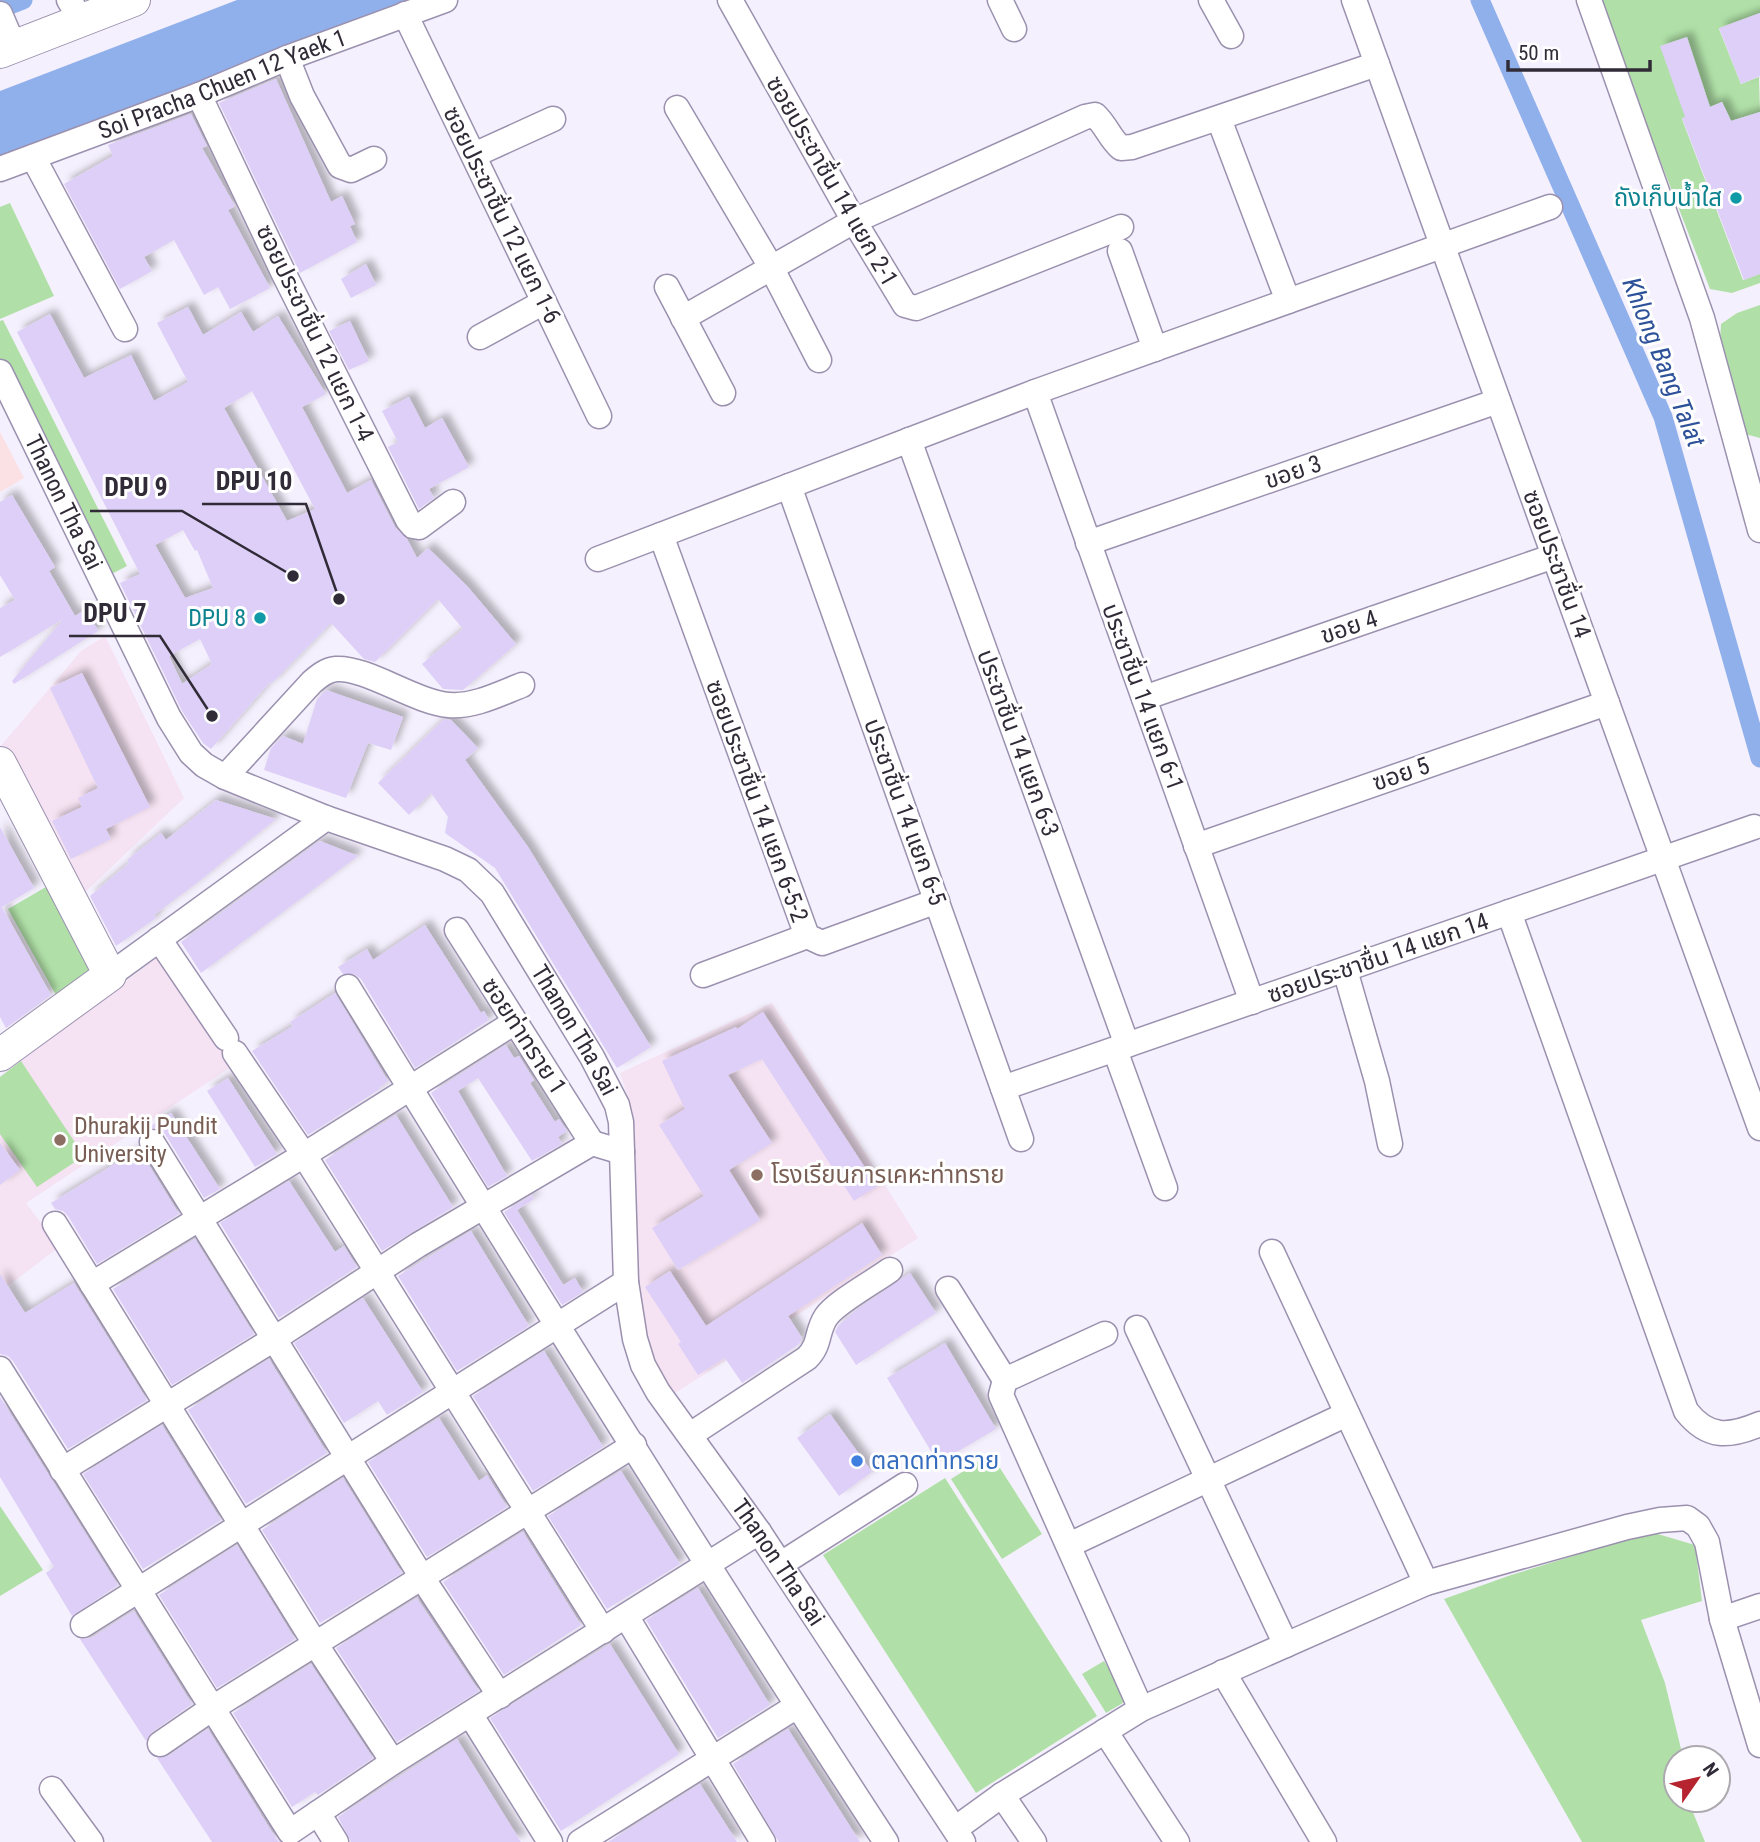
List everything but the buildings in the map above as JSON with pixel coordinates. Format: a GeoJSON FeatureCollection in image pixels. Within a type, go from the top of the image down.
{"type":"FeatureCollection","features":[{"type":"Feature","properties":{"kind":"main road"},"geometry":{"type":"LineString","coordinates":[[4,35],[99,6]]}},
{"type":"Feature","properties":{"kind":"main road"},"geometry":{"type":"LineString","coordinates":[[0,763],[110,975],[0,1055]]}},
{"type":"Feature","properties":{"kind":"street","name":"Soi Pracha Chuen 12 Yaek 1"},"geometry":{"type":"LineString","coordinates":[[0,169],[444,0]]}},
{"type":"Feature","properties":{"kind":"street","name":"ซอยประชาชื่น 14 แยก 2-1"},"geometry":{"type":"LineString","coordinates":[[730,0],[854,221],[905,305],[916,308],[1120,239],[1155,349]]}},
{"type":"Feature","properties":{"kind":"street"},"geometry":{"type":"LineString","coordinates":[[1000,0],[1014,29]]}},
{"type":"Feature","properties":{"kind":"street"},"geometry":{"type":"LineString","coordinates":[[1211,0],[1231,36]]}},
{"type":"Feature","properties":{"kind":"street","name":"ซอยประชาชื่น 14"},"geometry":{"type":"LineString","coordinates":[[1354,0],[1760,1128]]}},
{"type":"Feature","properties":{"kind":"street"},"geometry":{"type":"LineString","coordinates":[[1589,0],[1702,318],[1760,530]]}},
{"type":"Feature","properties":{"kind":"street","name":"ซอยประชาชื่น 12 แยก 1-6"},"geometry":{"type":"LineString","coordinates":[[405,14],[598,416]]}},
{"type":"Feature","properties":{"kind":"street"},"geometry":{"type":"LineString","coordinates":[[287,58],[302,96],[340,166],[351,170],[374,159]]}},
{"type":"Feature","properties":{"kind":"street"},"geometry":{"type":"LineString","coordinates":[[683,318],[854,221],[1085,117],[1095,115],[1103,122],[1113,142],[1121,149],[1219,119],[1377,64]]}},
{"type":"Feature","properties":{"kind":"street","name":"ซอยประชาชื่น 12 แยก 1-4"},"geometry":{"type":"LineString","coordinates":[[199,95],[284,274],[408,520],[413,526],[419,527],[453,502]]}},
{"type":"Feature","properties":{"kind":"street"},"geometry":{"type":"LineString","coordinates":[[677,108],[771,267],[819,360]]}},
{"type":"Feature","properties":{"kind":"street"},"geometry":{"type":"LineString","coordinates":[[474,155],[553,119]]}},
{"type":"Feature","properties":{"kind":"street"},"geometry":{"type":"LineString","coordinates":[[1219,119],[1288,301]]}},
{"type":"Feature","properties":{"kind":"street"},"geometry":{"type":"LineString","coordinates":[[33,156],[125,329]]}},
{"type":"Feature","properties":{"kind":"street"},"geometry":{"type":"LineString","coordinates":[[598,559],[1035,393],[1549,207]]}},
{"type":"Feature","properties":{"kind":"street"},"geometry":{"type":"LineString","coordinates":[[667,287],[723,393]]}},
{"type":"Feature","properties":{"kind":"street"},"geometry":{"type":"LineString","coordinates":[[480,337],[544,302]]}},
{"type":"Feature","properties":{"kind":"street","name":"Thanon Tha Sai"},"geometry":{"type":"LineString","coordinates":[[0,372],[169,718],[191,753],[204,765],[225,776],[326,818],[445,859],[468,870],[492,893],[606,1082],[617,1105],[621,1122],[626,1283],[635,1339],[643,1365],[658,1392],[781,1564],[959,1835]]}},
{"type":"Feature","properties":{"kind":"street","name":"ประชาชื่น 14 แยก 6-1"},"geometry":{"type":"LineString","coordinates":[[1035,393],[1252,1002]]}},
{"type":"Feature","properties":{"kind":"street","name":"ขอย 3"},"geometry":{"type":"LineString","coordinates":[[1088,543],[1498,401]]}},
{"type":"Feature","properties":{"kind":"street","name":"ประชาชื่น 14 แยก 6-3"},"geometry":{"type":"LineString","coordinates":[[909,440],[1121,1047],[1165,1188]]}},
{"type":"Feature","properties":{"kind":"street","name":"ประชาชื่น 14 แยก 6-5"},"geometry":{"type":"LineString","coordinates":[[789,486],[1021,1139]]}},
{"type":"Feature","properties":{"kind":"street","name":"ซอยประชาชื่น 14 แยก 6-5-2"},"geometry":{"type":"LineString","coordinates":[[661,535],[807,936],[822,943],[937,901]]}},
{"type":"Feature","properties":{"kind":"street","name":"ขอย 4"},"geometry":{"type":"LineString","coordinates":[[1144,698],[1554,556]]}},
{"type":"Feature","properties":{"kind":"street"},"geometry":{"type":"LineString","coordinates":[[225,776],[312,682],[323,673],[334,669],[350,670],[426,700],[447,705],[467,705],[522,684]]}},
{"type":"Feature","properties":{"kind":"street","name":"ฃอย 5"},"geometry":{"type":"LineString","coordinates":[[1196,846],[1607,702]]}},
{"type":"Feature","properties":{"kind":"street"},"geometry":{"type":"LineString","coordinates":[[110,975],[326,818]]}},
{"type":"Feature","properties":{"kind":"street","name":"ซอยประชาชื่น 14 แยก 14"},"geometry":{"type":"LineString","coordinates":[[1003,1088],[1754,827]]}},
{"type":"Feature","properties":{"kind":"street"},"geometry":{"type":"LineString","coordinates":[[1509,912],[1686,1411],[1697,1426],[1714,1433],[1741,1433],[1760,1424]]}},
{"type":"Feature","properties":{"kind":"street","name":"ซอยท่าทราย 1"},"geometry":{"type":"LineString","coordinates":[[457,930],[592,1143]]}},
{"type":"Feature","properties":{"kind":"street"},"geometry":{"type":"LineString","coordinates":[[703,975],[807,936]]}},
{"type":"Feature","properties":{"kind":"street"},"geometry":{"type":"LineString","coordinates":[[159,939],[304,1155],[603,1631]]}},
{"type":"Feature","properties":{"kind":"street"},"geometry":{"type":"LineString","coordinates":[[1345,970],[1377,1081],[1390,1144]]}},
{"type":"Feature","properties":{"kind":"street"},"geometry":{"type":"LineString","coordinates":[[348,987],[797,1706],[886,1842]]}},
{"type":"Feature","properties":{"kind":"street"},"geometry":{"type":"LineString","coordinates":[[92,1284],[411,1089],[515,1022]]}},
{"type":"Feature","properties":{"kind":"street"},"geometry":{"type":"LineString","coordinates":[[152,1142],[423,1579],[500,1696]]}},
{"type":"Feature","properties":{"kind":"street"},"geometry":{"type":"LineString","coordinates":[[62,1471],[483,1206],[592,1143],[622,1152]]}},
{"type":"Feature","properties":{"kind":"street"},"geometry":{"type":"LineString","coordinates":[[55,1224],[316,1645],[393,1762]]}},
{"type":"Feature","properties":{"kind":"street"},"geometry":{"type":"LineString","coordinates":[[1272,1252],[1426,1583]]}},
{"type":"Feature","properties":{"kind":"street"},"geometry":{"type":"LineString","coordinates":[[690,1435],[807,1357],[816,1349],[821,1328],[832,1311],[890,1270]]}},
{"type":"Feature","properties":{"kind":"street"},"geometry":{"type":"LineString","coordinates":[[83,1625],[241,1523],[348,1459],[626,1283]]}},
{"type":"Feature","properties":{"kind":"street"},"geometry":{"type":"LineString","coordinates":[[947,1289],[1003,1387],[1141,1709]]}},
{"type":"Feature","properties":{"kind":"street"},"geometry":{"type":"LineString","coordinates":[[1137,1328],[1286,1645]]}},
{"type":"Feature","properties":{"kind":"street"},"geometry":{"type":"LineString","coordinates":[[1003,1387],[1105,1334]]}},
{"type":"Feature","properties":{"kind":"street"},"geometry":{"type":"LineString","coordinates":[[0,1369],[290,1832],[393,1762],[759,1532]]}},
{"type":"Feature","properties":{"kind":"street"},"geometry":{"type":"LineString","coordinates":[[1069,1545],[1347,1415]]}},
{"type":"Feature","properties":{"kind":"street"},"geometry":{"type":"LineString","coordinates":[[160,1744],[211,1709],[634,1445]]}},
{"type":"Feature","properties":{"kind":"street"},"geometry":{"type":"LineString","coordinates":[[781,1564],[905,1485]]}},
{"type":"Feature","properties":{"kind":"street"},"geometry":{"type":"LineString","coordinates":[[959,1835],[1002,1795],[1105,1731],[1141,1709],[1223,1672],[1426,1583],[1660,1520],[1687,1518],[1698,1526],[1707,1542],[1722,1619],[1756,1719],[1760,1745]]}},
{"type":"Feature","properties":{"kind":"street"},"geometry":{"type":"LineString","coordinates":[[1722,1619],[1760,1606]]}},
{"type":"Feature","properties":{"kind":"street"},"geometry":{"type":"LineString","coordinates":[[626,1616],[763,1842]]}},
{"type":"Feature","properties":{"kind":"street"},"geometry":{"type":"LineString","coordinates":[[1223,1672],[1324,1842]]}},
{"type":"Feature","properties":{"kind":"street"},"geometry":{"type":"LineString","coordinates":[[580,1842],[797,1706]]}},
{"type":"Feature","properties":{"kind":"street"},"geometry":{"type":"LineString","coordinates":[[470,1714],[550,1842]]}},
{"type":"Feature","properties":{"kind":"street"},"geometry":{"type":"LineString","coordinates":[[1105,1731],[1177,1842]]}},
{"type":"Feature","properties":{"kind":"street"},"geometry":{"type":"LineString","coordinates":[[52,1789],[91,1842]]}},
{"type":"Feature","properties":{"kind":"street"},"geometry":{"type":"LineString","coordinates":[[1002,1795],[1034,1842]]}},
{"type":"Feature","properties":{"kind":"street"},"geometry":{"type":"LineString","coordinates":[[318,1813],[336,1842]]}},
{"type":"Feature","properties":{"kind":"shaded area"},"geometry":{"type":"Polygon","coordinates":[[[0,432],[24,478],[0,492],[0,432]]]}},
{"type":"Feature","properties":{"kind":"shaded area"},"geometry":{"type":"Polygon","coordinates":[[[105,636],[184,798],[80,897],[0,747],[81,651],[105,636]]]}},
{"type":"Feature","properties":{"kind":"shaded area","name":"Dhurakij Pundit University"},"geometry":{"type":"Polygon","coordinates":[[[158,957],[234,1065],[26,1203],[59,1247],[0,1292],[0,1077],[158,957]]]}},
{"type":"Feature","properties":{"kind":"shaded area","name":"โรงเรียนการเคหะท่าทราย"},"geometry":{"type":"Polygon","coordinates":[[[772,1003],[918,1238],[672,1395],[651,1364],[638,1307],[633,1112],[620,1073],[772,1003]]]}},
{"type":"Feature","properties":{"kind":"green space"},"geometry":{"type":"Polygon","coordinates":[[[1598,0],[1760,0],[1760,13],[1719,29],[1741,84],[1759,77],[1760,112],[1731,121],[1722,102],[1682,119],[1743,280],[1760,274],[1760,283],[1732,293],[1710,289],[1598,0]]]}},
{"type":"Feature","properties":{"kind":"green space"},"geometry":{"type":"Polygon","coordinates":[[[10,203],[54,296],[0,319],[0,207],[10,203]]]}},
{"type":"Feature","properties":{"kind":"green space"},"geometry":{"type":"Polygon","coordinates":[[[1760,305],[1760,438],[1745,434],[1720,341],[1721,324],[1737,313],[1760,305]]]}},
{"type":"Feature","properties":{"kind":"green space"},"geometry":{"type":"Polygon","coordinates":[[[3,320],[127,566],[108,576],[0,364],[0,321],[3,320]]]}},
{"type":"Feature","properties":{"kind":"green space"},"geometry":{"type":"Polygon","coordinates":[[[51,884],[99,977],[61,1004],[8,909],[51,884]]]}},
{"type":"Feature","properties":{"kind":"green space"},"geometry":{"type":"Polygon","coordinates":[[[21,1061],[84,1156],[37,1187],[0,1134],[0,1077],[21,1061]]]}},
{"type":"Feature","properties":{"kind":"green space"},"geometry":{"type":"Polygon","coordinates":[[[991,1454],[1042,1534],[1002,1559],[951,1479],[991,1454]]]}},
{"type":"Feature","properties":{"kind":"green space"},"geometry":{"type":"Polygon","coordinates":[[[945,1478],[1097,1716],[976,1793],[823,1555],[945,1478]]]}},
{"type":"Feature","properties":{"kind":"green space"},"geometry":{"type":"Polygon","coordinates":[[[0,1506],[43,1570],[0,1596],[0,1506]]]}},
{"type":"Feature","properties":{"kind":"green space"},"geometry":{"type":"Polygon","coordinates":[[[1651,1532],[1695,1545],[1702,1601],[1641,1620],[1665,1683],[1680,1744],[1662,1744],[1662,1814],[1694,1814],[1705,1842],[1582,1842],[1444,1599],[1511,1575],[1651,1532]]]}},
{"type":"Feature","properties":{"kind":"green space"},"geometry":{"type":"Polygon","coordinates":[[[1104,1661],[1128,1700],[1106,1713],[1082,1674],[1104,1661]]]}},
{"type":"Feature","properties":{"kind":"water"},"geometry":{"type":"Polygon","coordinates":[[[237,0],[428,0],[0,164],[0,91],[237,0]]]}},
{"type":"Feature","properties":{"kind":"waterway"},"geometry":{"type":"LineString","coordinates":[[0,9],[23,0]]}},
{"type":"Feature","properties":{"kind":"waterway","name":"Khlong Bang Talat"},"geometry":{"type":"LineString","coordinates":[[1480,0],[1663,417],[1760,758]]}},
{"type":"Feature","properties":{"kind":"place","name":"ถังเก็บน้ำใส"},"geometry":{"type":"Point","coordinates":[1736,198]}},
{"type":"Feature","properties":{"kind":"place","name":"DPU 9"},"geometry":{"type":"Point","coordinates":[293,576]}},
{"type":"Feature","properties":{"kind":"place","name":"DPU 10"},"geometry":{"type":"Point","coordinates":[339,599]}},
{"type":"Feature","properties":{"kind":"place","name":"DPU 8"},"geometry":{"type":"Point","coordinates":[260,618]}},
{"type":"Feature","properties":{"kind":"place","name":"DPU 7"},"geometry":{"type":"Point","coordinates":[212,716]}},
{"type":"Feature","properties":{"kind":"place","name":"Dhurakij Pundit University"},"geometry":{"type":"Point","coordinates":[60,1140]}},
{"type":"Feature","properties":{"kind":"place","name":"โรงเรียนการเคหะท่าทราย"},"geometry":{"type":"Point","coordinates":[757,1175]}},
{"type":"Feature","properties":{"kind":"place","name":"ตลาดท่าทราย"},"geometry":{"type":"Point","coordinates":[857,1461]}}]}
